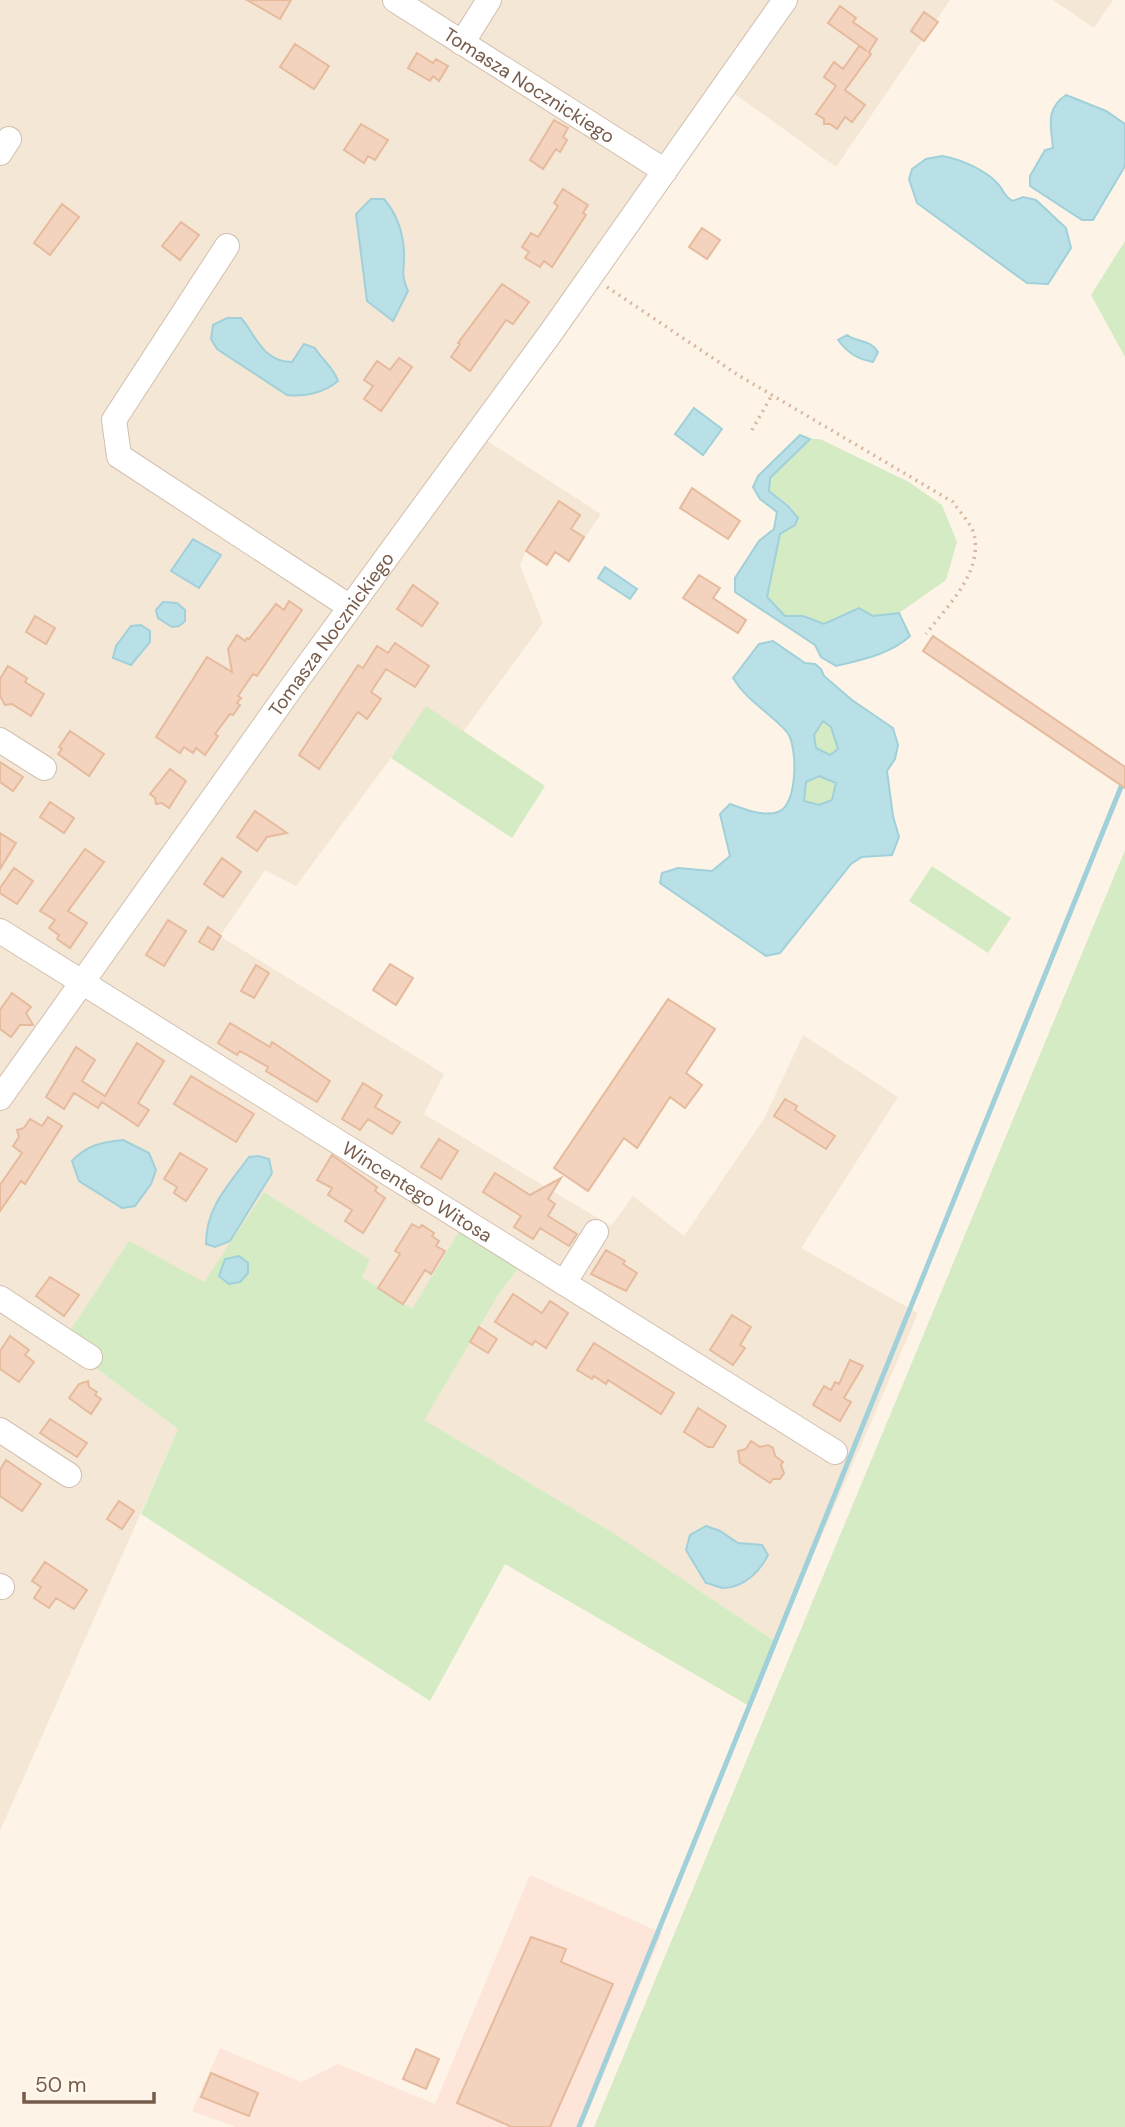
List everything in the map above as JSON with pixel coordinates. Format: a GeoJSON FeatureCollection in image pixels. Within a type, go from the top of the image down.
{"type":"FeatureCollection","features":[{"type":"Feature","properties":{"kind":"street","name":"Tomasza Nocznickiego"},"geometry":{"type":"LineString","coordinates":[[395,0],[665,171]]}},
{"type":"Feature","properties":{"kind":"street"},"geometry":{"type":"LineString","coordinates":[[462,43],[489,0]]}},
{"type":"Feature","properties":{"kind":"street","name":"Tomasza Nocznickiego"},"geometry":{"type":"LineString","coordinates":[[0,1098],[785,0]]}},
{"type":"Feature","properties":{"kind":"street"},"geometry":{"type":"LineString","coordinates":[[227,246],[114,420],[119,456],[350,607]]}},
{"type":"Feature","properties":{"kind":"street"},"geometry":{"type":"LineString","coordinates":[[0,740],[44,768]]}},
{"type":"Feature","properties":{"kind":"street","name":"Wincentego Witosa"},"geometry":{"type":"LineString","coordinates":[[0,931],[835,1452]]}},
{"type":"Feature","properties":{"kind":"street"},"geometry":{"type":"LineString","coordinates":[[564,1283],[596,1232]]}},
{"type":"Feature","properties":{"kind":"street"},"geometry":{"type":"LineString","coordinates":[[0,1298],[90,1357]]}},
{"type":"Feature","properties":{"kind":"street"},"geometry":{"type":"LineString","coordinates":[[0,1430],[69,1475]]}},
{"type":"Feature","properties":{"kind":"path"},"geometry":{"type":"LineString","coordinates":[[590,276],[738,375],[953,502],[974,533],[975,559],[967,577],[926,634]]}},
{"type":"Feature","properties":{"kind":"path"},"geometry":{"type":"LineString","coordinates":[[752,430],[772,395]]}},
{"type":"Feature","properties":{"kind":"shaded area"},"geometry":{"type":"Polygon","coordinates":[[[0,0],[950,0],[836,167],[721,84],[475,433],[601,514],[569,561],[555,552],[547,565],[526,551],[520,565],[543,623],[463,732],[426,707],[296,886],[265,870],[220,936],[444,1074],[424,1114],[611,1226],[633,1196],[684,1236],[764,1119],[803,1035],[898,1097],[801,1248],[918,1313],[776,1642],[615,1534],[423,1420],[500,1292],[525,1260],[463,1226],[412,1309],[362,1277],[370,1260],[204,1283],[62,1343],[178,1429],[0,1831],[0,0]]]}},
{"type":"Feature","properties":{"kind":"shaded area"},"geometry":{"type":"Polygon","coordinates":[[[1053,0],[1113,0],[1094,28],[1053,0]]]}},
{"type":"Feature","properties":{"kind":"shaded area"},"geometry":{"type":"Polygon","coordinates":[[[530,1875],[662,1933],[582,2127],[235,2127],[192,2111],[220,2048],[301,2082],[338,2064],[435,2104],[530,1875]]]}},
{"type":"Feature","properties":{"kind":"green space"},"geometry":{"type":"Polygon","coordinates":[[[1125,241],[1125,357],[1091,295],[1125,241]]]}},
{"type":"Feature","properties":{"kind":"green space"},"geometry":{"type":"Polygon","coordinates":[[[810,439],[820,439],[909,482],[942,505],[957,542],[946,580],[899,613],[873,616],[859,608],[825,624],[803,616],[785,616],[767,597],[780,533],[795,525],[798,518],[789,505],[769,490],[770,478],[810,439]]]}},
{"type":"Feature","properties":{"kind":"green space"},"geometry":{"type":"Polygon","coordinates":[[[426,706],[545,786],[512,838],[391,758],[426,706]]]}},
{"type":"Feature","properties":{"kind":"green space"},"geometry":{"type":"Polygon","coordinates":[[[823,721],[831,727],[838,750],[830,755],[817,748],[814,735],[823,721]]]}},
{"type":"Feature","properties":{"kind":"green space"},"geometry":{"type":"Polygon","coordinates":[[[819,775],[836,783],[832,800],[819,805],[804,801],[805,782],[819,775]]]}},
{"type":"Feature","properties":{"kind":"green space"},"geometry":{"type":"Polygon","coordinates":[[[1125,850],[1125,2127],[594,2127],[1125,850]]]}},
{"type":"Feature","properties":{"kind":"green space"},"geometry":{"type":"Polygon","coordinates":[[[932,866],[1011,918],[988,953],[909,901],[932,866]]]}},
{"type":"Feature","properties":{"kind":"green space"},"geometry":{"type":"Polygon","coordinates":[[[264,1192],[370,1260],[362,1277],[412,1309],[463,1225],[525,1260],[500,1292],[424,1420],[615,1534],[776,1642],[751,1707],[505,1564],[430,1701],[141,1514],[178,1429],[62,1343],[129,1241],[204,1282],[264,1192]]]}},
{"type":"Feature","properties":{"kind":"water"},"geometry":{"type":"Polygon","coordinates":[[[1066,95],[1106,111],[1125,124],[1125,166],[1093,220],[1082,220],[1030,186],[1030,176],[1045,150],[1053,148],[1052,112],[1059,100],[1066,95]]]}},
{"type":"Feature","properties":{"kind":"water"},"geometry":{"type":"Polygon","coordinates":[[[942,156],[964,162],[987,174],[1013,201],[1023,197],[1036,200],[1066,228],[1071,248],[1048,284],[1027,283],[917,203],[909,179],[912,169],[926,159],[942,156]]]}},
{"type":"Feature","properties":{"kind":"water"},"geometry":{"type":"Polygon","coordinates":[[[371,199],[384,199],[398,223],[402,237],[403,276],[408,291],[393,321],[367,301],[356,214],[371,199]]]}},
{"type":"Feature","properties":{"kind":"water"},"geometry":{"type":"Polygon","coordinates":[[[227,318],[241,318],[267,353],[282,361],[292,362],[304,344],[315,348],[338,381],[327,389],[314,393],[287,395],[217,349],[211,339],[213,325],[227,318]]]}},
{"type":"Feature","properties":{"kind":"water"},"geometry":{"type":"Polygon","coordinates":[[[847,335],[875,348],[878,352],[873,362],[853,355],[845,348],[838,340],[847,335]]]}},
{"type":"Feature","properties":{"kind":"water"},"geometry":{"type":"Polygon","coordinates":[[[694,408],[722,429],[703,455],[675,434],[694,408]]]}},
{"type":"Feature","properties":{"kind":"water"},"geometry":{"type":"Polygon","coordinates":[[[800,435],[810,439],[770,478],[769,491],[798,518],[795,525],[780,534],[767,597],[785,616],[803,616],[824,624],[859,608],[873,616],[899,613],[910,636],[885,652],[836,666],[821,657],[815,645],[735,592],[735,578],[759,541],[774,529],[777,512],[760,499],[753,487],[758,476],[800,435]]]}},
{"type":"Feature","properties":{"kind":"water"},"geometry":{"type":"Polygon","coordinates":[[[193,539],[221,555],[199,588],[171,571],[193,539]]]}},
{"type":"Feature","properties":{"kind":"water"},"geometry":{"type":"Polygon","coordinates":[[[605,567],[637,589],[630,599],[598,578],[605,567]]]}},
{"type":"Feature","properties":{"kind":"water"},"geometry":{"type":"Polygon","coordinates":[[[163,602],[177,603],[185,610],[185,621],[172,627],[158,618],[156,610],[163,602]]]}},
{"type":"Feature","properties":{"kind":"water"},"geometry":{"type":"Polygon","coordinates":[[[141,625],[150,631],[150,642],[131,665],[113,658],[116,646],[131,626],[141,625]]]}},
{"type":"Feature","properties":{"kind":"water"},"geometry":{"type":"Polygon","coordinates":[[[773,641],[805,663],[815,664],[824,676],[852,700],[893,728],[898,745],[895,759],[887,771],[893,816],[899,837],[892,855],[862,857],[851,864],[780,953],[766,956],[660,883],[662,873],[678,868],[712,871],[730,856],[720,814],[730,804],[766,814],[778,812],[785,807],[789,799],[794,775],[791,739],[733,678],[759,644],[773,641]],[[823,721],[814,735],[816,748],[830,755],[838,749],[831,727],[823,721]],[[819,776],[806,782],[804,801],[819,805],[832,800],[836,783],[819,776]]]}},
{"type":"Feature","properties":{"kind":"water"},"geometry":{"type":"Polygon","coordinates":[[[123,1140],[149,1153],[156,1170],[151,1184],[135,1206],[122,1208],[79,1181],[72,1161],[95,1145],[123,1140]]]}},
{"type":"Feature","properties":{"kind":"water"},"geometry":{"type":"Polygon","coordinates":[[[249,1157],[269,1159],[272,1173],[230,1241],[215,1247],[206,1244],[214,1208],[249,1157]]]}},
{"type":"Feature","properties":{"kind":"water"},"geometry":{"type":"Polygon","coordinates":[[[239,1256],[248,1263],[248,1273],[240,1282],[229,1284],[219,1276],[225,1259],[239,1256]]]}},
{"type":"Feature","properties":{"kind":"water"},"geometry":{"type":"Polygon","coordinates":[[[706,1526],[720,1531],[738,1543],[762,1545],[768,1555],[761,1567],[738,1585],[723,1588],[706,1583],[686,1550],[690,1535],[706,1526]]]}},
{"type":"Feature","properties":{"kind":"building"},"geometry":{"type":"Polygon","coordinates":[[[247,0],[291,0],[280,19],[247,0]]]}},
{"type":"Feature","properties":{"kind":"building"},"geometry":{"type":"Polygon","coordinates":[[[840,6],[856,18],[853,22],[877,39],[869,52],[871,54],[845,90],[865,105],[852,122],[845,117],[837,129],[830,124],[824,124],[824,119],[816,114],[836,86],[824,77],[834,62],[843,69],[859,46],[867,51],[828,23],[840,6]]]}},
{"type":"Feature","properties":{"kind":"building"},"geometry":{"type":"Polygon","coordinates":[[[924,12],[938,22],[924,41],[911,31],[924,12]]]}},
{"type":"Feature","properties":{"kind":"building"},"geometry":{"type":"Polygon","coordinates":[[[295,44],[329,66],[314,89],[280,67],[295,44]]]}},
{"type":"Feature","properties":{"kind":"building"},"geometry":{"type":"Polygon","coordinates":[[[417,53],[433,63],[436,59],[448,66],[439,81],[433,76],[430,81],[408,68],[417,53]]]}},
{"type":"Feature","properties":{"kind":"building"},"geometry":{"type":"Polygon","coordinates":[[[554,120],[568,128],[563,137],[567,140],[560,152],[556,149],[543,169],[530,160],[554,120]]]}},
{"type":"Feature","properties":{"kind":"building"},"geometry":{"type":"Polygon","coordinates":[[[361,124],[388,140],[375,160],[368,156],[364,163],[344,150],[361,124]]]}},
{"type":"Feature","properties":{"kind":"building"},"geometry":{"type":"Polygon","coordinates":[[[563,189],[588,205],[583,213],[586,215],[552,267],[544,261],[540,267],[525,258],[529,252],[522,247],[531,233],[538,237],[558,206],[554,203],[563,189]]]}},
{"type":"Feature","properties":{"kind":"building"},"geometry":{"type":"Polygon","coordinates":[[[62,204],[79,217],[50,255],[34,243],[62,204]]]}},
{"type":"Feature","properties":{"kind":"building"},"geometry":{"type":"Polygon","coordinates":[[[181,222],[199,235],[180,260],[162,246],[181,222]]]}},
{"type":"Feature","properties":{"kind":"building"},"geometry":{"type":"Polygon","coordinates":[[[702,228],[720,240],[707,259],[689,247],[702,228]]]}},
{"type":"Feature","properties":{"kind":"building"},"geometry":{"type":"Polygon","coordinates":[[[502,284],[529,302],[513,324],[506,320],[470,371],[451,357],[460,344],[458,343],[502,284]]]}},
{"type":"Feature","properties":{"kind":"building"},"geometry":{"type":"Polygon","coordinates":[[[399,358],[412,367],[381,411],[364,399],[373,386],[364,380],[377,361],[390,370],[399,358]]]}},
{"type":"Feature","properties":{"kind":"building"},"geometry":{"type":"Polygon","coordinates":[[[692,488],[740,521],[728,539],[680,508],[692,488]]]}},
{"type":"Feature","properties":{"kind":"building"},"geometry":{"type":"Polygon","coordinates":[[[559,501],[580,515],[571,529],[584,537],[569,561],[555,552],[547,565],[526,551],[559,501]]]}},
{"type":"Feature","properties":{"kind":"building"},"geometry":{"type":"Polygon","coordinates":[[[699,575],[720,588],[713,598],[746,620],[738,633],[683,598],[699,575]]]}},
{"type":"Feature","properties":{"kind":"building"},"geometry":{"type":"Polygon","coordinates":[[[413,585],[438,603],[422,626],[397,609],[413,585]]]}},
{"type":"Feature","properties":{"kind":"building"},"geometry":{"type":"Polygon","coordinates":[[[289,601],[302,610],[257,676],[253,674],[238,696],[241,698],[237,703],[240,705],[215,734],[218,736],[205,755],[196,748],[193,753],[184,747],[180,753],[156,737],[207,657],[232,672],[228,649],[237,635],[245,641],[249,639],[276,604],[284,610],[289,601]]]}},
{"type":"Feature","properties":{"kind":"building"},"geometry":{"type":"Polygon","coordinates":[[[35,616],[55,628],[46,644],[26,632],[35,616]]]}},
{"type":"Feature","properties":{"kind":"building"},"geometry":{"type":"Polygon","coordinates":[[[933,636],[1125,767],[1125,788],[923,651],[933,636]]]}},
{"type":"Feature","properties":{"kind":"building"},"geometry":{"type":"Polygon","coordinates":[[[395,643],[429,666],[415,687],[386,669],[371,692],[381,699],[367,719],[358,712],[319,769],[299,755],[358,665],[363,668],[377,646],[388,653],[395,643]]]}},
{"type":"Feature","properties":{"kind":"building"},"geometry":{"type":"Polygon","coordinates":[[[8,666],[27,678],[25,682],[44,694],[31,716],[12,704],[5,705],[0,696],[0,679],[8,666]]]}},
{"type":"Feature","properties":{"kind":"building"},"geometry":{"type":"Polygon","coordinates":[[[70,731],[104,754],[89,776],[58,754],[62,749],[59,747],[70,731]]]}},
{"type":"Feature","properties":{"kind":"building"},"geometry":{"type":"Polygon","coordinates":[[[0,762],[23,777],[13,791],[0,782],[0,762]]]}},
{"type":"Feature","properties":{"kind":"building"},"geometry":{"type":"Polygon","coordinates":[[[170,769],[186,781],[169,808],[162,803],[156,804],[155,798],[150,794],[170,769]]]}},
{"type":"Feature","properties":{"kind":"building"},"geometry":{"type":"Polygon","coordinates":[[[50,802],[74,818],[64,833],[40,817],[50,802]]]}},
{"type":"Feature","properties":{"kind":"building"},"geometry":{"type":"Polygon","coordinates":[[[255,811],[287,833],[267,837],[257,851],[237,837],[255,811]]]}},
{"type":"Feature","properties":{"kind":"building"},"geometry":{"type":"Polygon","coordinates":[[[0,833],[16,843],[0,869],[0,833]]]}},
{"type":"Feature","properties":{"kind":"building"},"geometry":{"type":"Polygon","coordinates":[[[85,849],[104,862],[68,911],[87,923],[70,948],[57,939],[59,935],[49,928],[55,920],[40,911],[85,849]]]}},
{"type":"Feature","properties":{"kind":"building"},"geometry":{"type":"Polygon","coordinates":[[[222,858],[241,872],[223,897],[204,884],[222,858]]]}},
{"type":"Feature","properties":{"kind":"building"},"geometry":{"type":"Polygon","coordinates":[[[14,868],[33,881],[17,904],[0,893],[0,888],[14,868]]]}},
{"type":"Feature","properties":{"kind":"building"},"geometry":{"type":"Polygon","coordinates":[[[168,920],[186,931],[164,966],[146,955],[168,920]]]}},
{"type":"Feature","properties":{"kind":"building"},"geometry":{"type":"Polygon","coordinates":[[[208,927],[221,936],[213,950],[199,942],[208,927]]]}},
{"type":"Feature","properties":{"kind":"building"},"geometry":{"type":"Polygon","coordinates":[[[390,964],[413,978],[396,1005],[373,990],[390,964]]]}},
{"type":"Feature","properties":{"kind":"building"},"geometry":{"type":"Polygon","coordinates":[[[256,965],[269,973],[254,998],[241,991],[256,965]]]}},
{"type":"Feature","properties":{"kind":"building"},"geometry":{"type":"Polygon","coordinates":[[[12,993],[31,1007],[26,1013],[33,1025],[20,1025],[11,1037],[0,1029],[0,1010],[12,993]]]}},
{"type":"Feature","properties":{"kind":"building"},"geometry":{"type":"Polygon","coordinates":[[[668,999],[715,1029],[686,1073],[702,1085],[685,1108],[670,1097],[637,1148],[624,1138],[588,1191],[554,1168],[668,999]]]}},
{"type":"Feature","properties":{"kind":"building"},"geometry":{"type":"Polygon","coordinates":[[[230,1023],[270,1047],[272,1042],[330,1081],[317,1102],[266,1071],[268,1067],[240,1051],[237,1055],[218,1043],[230,1023]]]}},
{"type":"Feature","properties":{"kind":"building"},"geometry":{"type":"Polygon","coordinates":[[[137,1043],[164,1061],[138,1103],[149,1110],[138,1126],[102,1102],[98,1108],[74,1093],[64,1109],[46,1097],[76,1047],[95,1060],[82,1081],[105,1096],[137,1043]]]}},
{"type":"Feature","properties":{"kind":"building"},"geometry":{"type":"Polygon","coordinates":[[[191,1076],[254,1114],[236,1142],[174,1104],[191,1076]]]}},
{"type":"Feature","properties":{"kind":"building"},"geometry":{"type":"Polygon","coordinates":[[[363,1083],[382,1095],[375,1107],[400,1122],[392,1134],[368,1119],[360,1130],[342,1119],[363,1083]]]}},
{"type":"Feature","properties":{"kind":"building"},"geometry":{"type":"Polygon","coordinates":[[[785,1099],[797,1106],[795,1110],[835,1136],[826,1149],[774,1116],[785,1099]]]}},
{"type":"Feature","properties":{"kind":"building"},"geometry":{"type":"Polygon","coordinates":[[[48,1117],[62,1126],[25,1184],[21,1181],[0,1211],[0,1185],[22,1153],[13,1146],[19,1137],[17,1130],[24,1128],[30,1119],[42,1126],[48,1117]]]}},
{"type":"Feature","properties":{"kind":"building"},"geometry":{"type":"Polygon","coordinates":[[[439,1139],[458,1151],[441,1179],[421,1167],[439,1139]]]}},
{"type":"Feature","properties":{"kind":"building"},"geometry":{"type":"Polygon","coordinates":[[[180,1153],[207,1169],[186,1201],[174,1193],[177,1187],[164,1179],[180,1153]]]}},
{"type":"Feature","properties":{"kind":"building"},"geometry":{"type":"Polygon","coordinates":[[[332,1155],[377,1187],[375,1191],[385,1198],[363,1233],[345,1221],[352,1210],[328,1195],[332,1188],[317,1180],[332,1155]]]}},
{"type":"Feature","properties":{"kind":"building"},"geometry":{"type":"Polygon","coordinates":[[[495,1173],[530,1195],[561,1178],[548,1199],[555,1204],[548,1216],[577,1234],[569,1246],[540,1228],[533,1239],[514,1227],[521,1216],[483,1192],[495,1173]]]}},
{"type":"Feature","properties":{"kind":"building"},"geometry":{"type":"Polygon","coordinates":[[[412,1224],[419,1228],[422,1225],[434,1233],[432,1236],[439,1241],[436,1246],[445,1251],[431,1274],[425,1270],[403,1304],[378,1288],[400,1254],[395,1251],[412,1224]]]}},
{"type":"Feature","properties":{"kind":"building"},"geometry":{"type":"Polygon","coordinates":[[[606,1250],[625,1261],[623,1264],[637,1273],[626,1291],[591,1274],[606,1250]]]}},
{"type":"Feature","properties":{"kind":"building"},"geometry":{"type":"Polygon","coordinates":[[[50,1277],[79,1295],[64,1316],[36,1296],[50,1277]]]}},
{"type":"Feature","properties":{"kind":"building"},"geometry":{"type":"Polygon","coordinates":[[[513,1294],[542,1313],[550,1301],[568,1313],[546,1348],[535,1341],[532,1345],[495,1322],[513,1294]]]}},
{"type":"Feature","properties":{"kind":"building"},"geometry":{"type":"Polygon","coordinates":[[[732,1315],[751,1327],[740,1345],[745,1348],[733,1365],[710,1350],[732,1315]]]}},
{"type":"Feature","properties":{"kind":"building"},"geometry":{"type":"Polygon","coordinates":[[[479,1327],[497,1339],[488,1353],[470,1342],[479,1327]]]}},
{"type":"Feature","properties":{"kind":"building"},"geometry":{"type":"Polygon","coordinates":[[[10,1336],[29,1350],[25,1355],[34,1362],[19,1382],[0,1369],[0,1351],[10,1336]]]}},
{"type":"Feature","properties":{"kind":"building"},"geometry":{"type":"Polygon","coordinates":[[[594,1343],[674,1393],[661,1414],[608,1380],[606,1384],[577,1370],[594,1343]]]}},
{"type":"Feature","properties":{"kind":"building"},"geometry":{"type":"Polygon","coordinates":[[[850,1360],[863,1366],[844,1398],[851,1402],[840,1421],[813,1405],[824,1386],[831,1390],[835,1382],[839,1384],[850,1360]]]}},
{"type":"Feature","properties":{"kind":"building"},"geometry":{"type":"Polygon","coordinates":[[[88,1381],[89,1387],[97,1392],[95,1395],[101,1399],[91,1414],[69,1398],[79,1384],[88,1381]]]}},
{"type":"Feature","properties":{"kind":"building"},"geometry":{"type":"Polygon","coordinates":[[[698,1408],[726,1426],[713,1447],[708,1447],[684,1432],[698,1408]]]}},
{"type":"Feature","properties":{"kind":"building"},"geometry":{"type":"Polygon","coordinates":[[[50,1419],[87,1443],[77,1457],[40,1433],[50,1419]]]}},
{"type":"Feature","properties":{"kind":"building"},"geometry":{"type":"Polygon","coordinates":[[[751,1441],[760,1447],[768,1445],[773,1448],[775,1456],[783,1462],[781,1465],[784,1473],[780,1479],[773,1479],[770,1483],[740,1463],[738,1451],[746,1449],[751,1441]]]}},
{"type":"Feature","properties":{"kind":"building"},"geometry":{"type":"Polygon","coordinates":[[[6,1460],[41,1484],[22,1511],[0,1496],[0,1470],[6,1460]]]}},
{"type":"Feature","properties":{"kind":"building"},"geometry":{"type":"Polygon","coordinates":[[[119,1501],[134,1511],[122,1529],[107,1519],[119,1501]]]}},
{"type":"Feature","properties":{"kind":"building"},"geometry":{"type":"Polygon","coordinates":[[[45,1562],[87,1590],[74,1609],[56,1598],[49,1608],[34,1598],[41,1587],[32,1581],[45,1562]]]}},
{"type":"Feature","properties":{"kind":"building"},"geometry":{"type":"Polygon","coordinates":[[[531,1937],[566,1949],[561,1962],[613,1984],[550,2127],[512,2127],[457,2103],[531,1937]]]}},
{"type":"Feature","properties":{"kind":"building"},"geometry":{"type":"Polygon","coordinates":[[[416,2049],[439,2059],[426,2089],[403,2079],[416,2049]]]}},
{"type":"Feature","properties":{"kind":"building"},"geometry":{"type":"Polygon","coordinates":[[[211,2073],[258,2093],[249,2116],[201,2097],[211,2073]]]}},
{"type":"Feature","properties":{"kind":"waterway"},"geometry":{"type":"LineString","coordinates":[[579,2127],[1125,777]]}}]}
